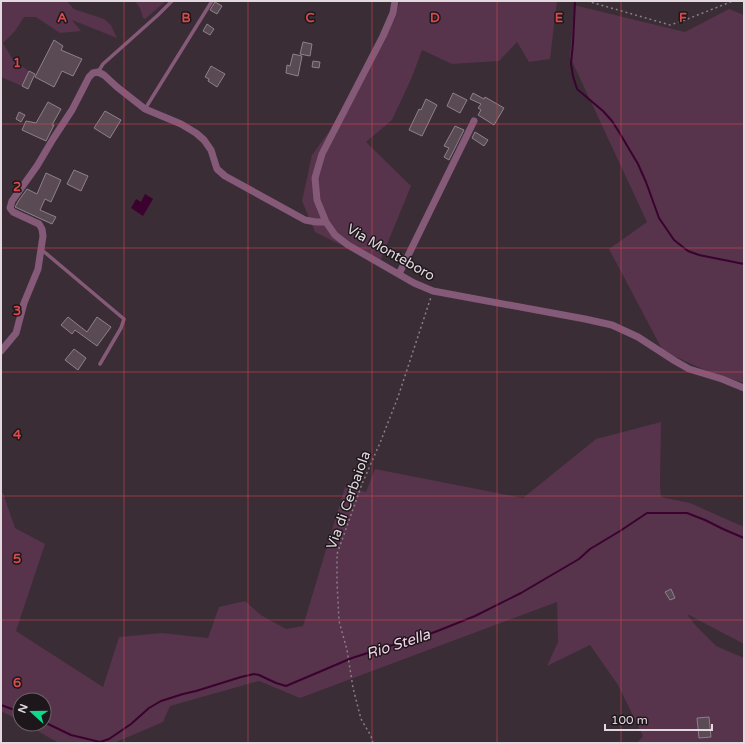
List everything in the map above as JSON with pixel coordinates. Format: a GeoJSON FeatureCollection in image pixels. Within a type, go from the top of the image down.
{"type":"FeatureCollection","features":[{"type":"Feature","properties":{"kind":"street","name":"Via Monteboro"},"geometry":{"type":"LineString","coordinates":[[395,1],[393,13],[383,36],[322,154],[315,178],[317,200],[326,222],[335,235],[348,245],[414,283],[433,291],[612,325],[638,337],[675,361],[689,368],[744,388]]}},
{"type":"Feature","properties":{"kind":"street"},"geometry":{"type":"LineString","coordinates":[[1,351],[16,333],[24,303],[38,268],[43,236],[42,229],[39,224],[13,212],[10,208],[12,201],[37,166],[72,110],[89,77],[93,73],[98,72],[104,76],[145,109],[196,132],[211,150],[217,169],[225,176],[305,220],[326,222]]}},
{"type":"Feature","properties":{"kind":"street"},"geometry":{"type":"LineString","coordinates":[[399,274],[474,121]]}},
{"type":"Feature","properties":{"kind":"lane"},"geometry":{"type":"LineString","coordinates":[[98,72],[103,64],[172,1]]}},
{"type":"Feature","properties":{"kind":"lane"},"geometry":{"type":"LineString","coordinates":[[145,109],[212,1]]}},
{"type":"Feature","properties":{"kind":"lane"},"geometry":{"type":"LineString","coordinates":[[41,249],[124,319],[121,328],[100,364]]}},
{"type":"Feature","properties":{"kind":"path"},"geometry":{"type":"LineString","coordinates":[[587,1],[670,25],[733,1]]}},
{"type":"Feature","properties":{"kind":"path","name":"Via di Cerbaiola"},"geometry":{"type":"LineString","coordinates":[[373,743],[371,736],[361,719],[353,688],[347,650],[339,621],[337,554],[362,484],[398,397],[433,291]]}},
{"type":"Feature","properties":{"kind":"shaded area"},"geometry":{"type":"Polygon","coordinates":[[[1,1],[67,1],[74,9],[104,19],[111,25],[117,38],[72,20],[81,31],[60,33],[36,17],[24,17],[15,31],[3,43],[13,60],[29,71],[22,86],[1,77],[1,1]]]}},
{"type":"Feature","properties":{"kind":"shaded area"},"geometry":{"type":"Polygon","coordinates":[[[135,1],[166,1],[145,19],[143,18],[140,8],[135,1]]]}},
{"type":"Feature","properties":{"kind":"shaded area"},"geometry":{"type":"Polygon","coordinates":[[[400,1],[557,1],[550,59],[529,62],[517,42],[499,61],[452,64],[422,50],[412,77],[392,120],[366,142],[411,186],[379,264],[315,232],[302,201],[312,155],[328,133],[396,16],[400,1]]]}},
{"type":"Feature","properties":{"kind":"shaded area"},"geometry":{"type":"Polygon","coordinates":[[[574,5],[685,32],[729,9],[744,15],[744,383],[709,372],[663,351],[609,249],[647,222],[570,57],[574,5]]]}},
{"type":"Feature","properties":{"kind":"shaded area"},"geometry":{"type":"Polygon","coordinates":[[[145,194],[153,199],[143,216],[131,208],[136,199],[141,202],[145,194]]]}},
{"type":"Feature","properties":{"kind":"shaded area"},"geometry":{"type":"Polygon","coordinates":[[[661,422],[661,497],[690,503],[744,527],[744,644],[687,614],[696,626],[716,646],[744,658],[744,743],[637,743],[643,736],[618,685],[590,645],[547,666],[558,642],[557,602],[300,698],[259,681],[170,706],[163,722],[114,743],[59,743],[39,732],[52,732],[52,692],[12,692],[12,717],[1,711],[1,493],[3,493],[15,528],[45,544],[16,631],[103,687],[119,637],[162,633],[208,638],[219,607],[245,601],[261,615],[286,629],[303,626],[345,487],[366,492],[375,469],[523,498],[596,439],[661,422]]]}},
{"type":"Feature","properties":{"kind":"building"},"geometry":{"type":"Polygon","coordinates":[[[215,2],[222,6],[217,14],[210,10],[215,2]]]}},
{"type":"Feature","properties":{"kind":"building"},"geometry":{"type":"Polygon","coordinates":[[[207,24],[214,29],[210,35],[203,31],[207,24]]]}},
{"type":"Feature","properties":{"kind":"building"},"geometry":{"type":"Polygon","coordinates":[[[54,40],[63,46],[61,50],[82,59],[73,76],[62,71],[54,87],[35,77],[54,40]]]}},
{"type":"Feature","properties":{"kind":"building"},"geometry":{"type":"Polygon","coordinates":[[[303,42],[312,44],[310,56],[300,54],[303,42]]]}},
{"type":"Feature","properties":{"kind":"building"},"geometry":{"type":"Polygon","coordinates":[[[293,54],[302,56],[298,76],[286,73],[287,65],[290,66],[293,54]]]}},
{"type":"Feature","properties":{"kind":"building"},"geometry":{"type":"Polygon","coordinates":[[[313,61],[320,62],[319,68],[312,67],[313,61]]]}},
{"type":"Feature","properties":{"kind":"building"},"geometry":{"type":"Polygon","coordinates":[[[211,66],[225,74],[217,87],[205,77],[211,66]]]}},
{"type":"Feature","properties":{"kind":"building"},"geometry":{"type":"Polygon","coordinates":[[[29,71],[35,74],[28,89],[22,86],[29,71]]]}},
{"type":"Feature","properties":{"kind":"building"},"geometry":{"type":"Polygon","coordinates":[[[453,93],[467,100],[460,113],[447,106],[453,93]]]}},
{"type":"Feature","properties":{"kind":"building"},"geometry":{"type":"Polygon","coordinates":[[[473,93],[484,99],[485,97],[504,108],[494,125],[478,115],[481,110],[478,108],[481,104],[470,99],[473,93]]]}},
{"type":"Feature","properties":{"kind":"building"},"geometry":{"type":"Polygon","coordinates":[[[426,99],[437,105],[422,136],[409,130],[419,109],[421,110],[426,99]]]}},
{"type":"Feature","properties":{"kind":"building"},"geometry":{"type":"Polygon","coordinates":[[[48,102],[61,109],[52,125],[54,125],[46,141],[22,130],[26,121],[36,123],[48,102]]]}},
{"type":"Feature","properties":{"kind":"building"},"geometry":{"type":"Polygon","coordinates":[[[105,111],[121,120],[110,138],[94,128],[105,111]]]}},
{"type":"Feature","properties":{"kind":"building"},"geometry":{"type":"Polygon","coordinates":[[[19,112],[25,115],[21,122],[16,119],[19,112]]]}},
{"type":"Feature","properties":{"kind":"building"},"geometry":{"type":"Polygon","coordinates":[[[455,126],[464,130],[449,160],[444,157],[449,148],[444,146],[455,126]]]}},
{"type":"Feature","properties":{"kind":"building"},"geometry":{"type":"Polygon","coordinates":[[[475,132],[488,140],[484,146],[472,138],[475,132]]]}},
{"type":"Feature","properties":{"kind":"building"},"geometry":{"type":"Polygon","coordinates":[[[74,170],[88,176],[81,191],[67,184],[74,170]]]}},
{"type":"Feature","properties":{"kind":"building"},"geometry":{"type":"Polygon","coordinates":[[[46,173],[61,180],[51,202],[45,199],[40,210],[56,217],[52,224],[15,207],[27,189],[37,194],[46,173]]]}},
{"type":"Feature","properties":{"kind":"building"},"geometry":{"type":"Polygon","coordinates":[[[68,317],[87,332],[97,317],[111,327],[97,346],[75,330],[72,334],[61,325],[68,317]]]}},
{"type":"Feature","properties":{"kind":"building"},"geometry":{"type":"Polygon","coordinates":[[[74,349],[86,358],[78,370],[65,360],[74,349]]]}},
{"type":"Feature","properties":{"kind":"building"},"geometry":{"type":"Polygon","coordinates":[[[671,589],[675,598],[670,600],[665,592],[671,589]]]}},
{"type":"Feature","properties":{"kind":"building"},"geometry":{"type":"Polygon","coordinates":[[[709,717],[711,737],[699,738],[697,718],[709,717]]]}},
{"type":"Feature","properties":{"kind":"waterway"},"geometry":{"type":"LineString","coordinates":[[575,1],[571,64],[577,89],[603,111],[619,132],[638,164],[659,218],[674,240],[688,251],[699,255],[744,264]]}},
{"type":"Feature","properties":{"kind":"waterway","name":"Rio Stella"},"geometry":{"type":"LineString","coordinates":[[52,726],[71,735],[100,742],[109,739],[131,724],[149,708],[161,701],[183,694],[254,674],[286,686],[352,658],[399,643],[411,641],[475,616],[521,593],[579,559],[590,549],[647,513],[687,513],[744,538]]}},
{"type":"Feature","properties":{"kind":"waterway","name":"Rio Stella"},"geometry":{"type":"LineString","coordinates":[[1,705],[12,709]]}}]}
